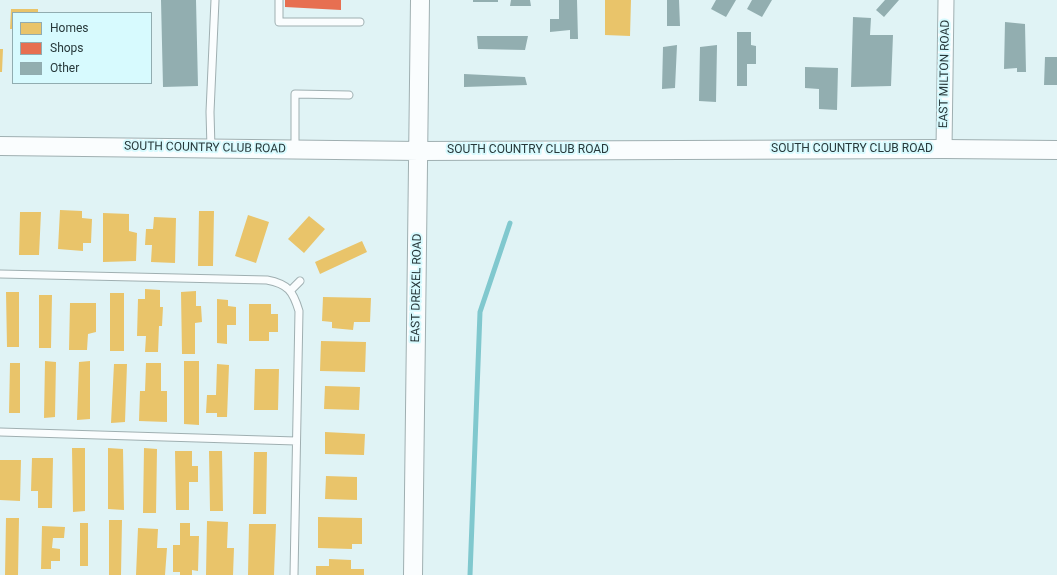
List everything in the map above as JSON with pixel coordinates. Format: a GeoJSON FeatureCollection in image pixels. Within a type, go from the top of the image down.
{"type":"FeatureCollection","features":[{"type":"Feature","properties":{"kind":"street","name":"EAST DREXEL ROAD"},"geometry":{"type":"LineString","coordinates":[[413,575],[420,0]]}},
{"type":"Feature","properties":{"kind":"street","name":"EAST MILTON ROAD"},"geometry":{"type":"LineString","coordinates":[[944,149],[946,0]]}},
{"type":"Feature","properties":{"kind":"street","name":"SOUTH COUNTRY CLUB ROAD"},"geometry":{"type":"LineString","coordinates":[[0,146],[419,151],[1057,150]]}},
{"type":"Feature","properties":{"kind":"lane"},"geometry":{"type":"LineString","coordinates":[[211,148],[210,112],[215,0]]}},
{"type":"Feature","properties":{"kind":"lane"},"geometry":{"type":"LineString","coordinates":[[279,0],[278,22],[360,22]]}},
{"type":"Feature","properties":{"kind":"lane"},"geometry":{"type":"LineString","coordinates":[[295,149],[295,94],[349,95]]}},
{"type":"Feature","properties":{"kind":"lane"},"geometry":{"type":"LineString","coordinates":[[0,274],[267,280],[281,282],[295,296],[299,311],[294,575]]}},
{"type":"Feature","properties":{"kind":"lane"},"geometry":{"type":"LineString","coordinates":[[290,291],[300,281]]}},
{"type":"Feature","properties":{"kind":"lane"},"geometry":{"type":"LineString","coordinates":[[0,432],[296,441]]}},
{"type":"Feature","properties":{"kind":"building: Homes"},"geometry":{"type":"Polygon","coordinates":[[[605,0],[631,0],[630,36],[605,35],[605,0]]]}},
{"type":"Feature","properties":{"kind":"building: Homes"},"geometry":{"type":"Polygon","coordinates":[[[11,9],[38,9],[38,12],[12,12],[12,29],[10,29],[11,9]]]}},
{"type":"Feature","properties":{"kind":"building: Homes"},"geometry":{"type":"Polygon","coordinates":[[[0,49],[3,49],[2,72],[0,72],[0,49]]]}},
{"type":"Feature","properties":{"kind":"building: Homes"},"geometry":{"type":"Polygon","coordinates":[[[60,210],[82,211],[82,218],[92,219],[91,243],[83,243],[83,251],[58,249],[60,210]]]}},
{"type":"Feature","properties":{"kind":"building: Homes"},"geometry":{"type":"Polygon","coordinates":[[[199,211],[214,211],[213,266],[198,266],[199,211]]]}},
{"type":"Feature","properties":{"kind":"building: Homes"},"geometry":{"type":"Polygon","coordinates":[[[20,212],[41,212],[39,255],[19,255],[20,212]]]}},
{"type":"Feature","properties":{"kind":"building: Homes"},"geometry":{"type":"Polygon","coordinates":[[[103,213],[129,214],[129,231],[137,233],[136,261],[103,262],[103,213]]]}},
{"type":"Feature","properties":{"kind":"building: Homes"},"geometry":{"type":"Polygon","coordinates":[[[248,215],[269,222],[256,263],[235,256],[248,215]]]}},
{"type":"Feature","properties":{"kind":"building: Homes"},"geometry":{"type":"Polygon","coordinates":[[[309,216],[325,229],[304,253],[288,239],[309,216]]]}},
{"type":"Feature","properties":{"kind":"building: Homes"},"geometry":{"type":"Polygon","coordinates":[[[154,217],[176,218],[175,263],[151,262],[152,245],[145,245],[146,229],[153,229],[154,217]]]}},
{"type":"Feature","properties":{"kind":"building: Homes"},"geometry":{"type":"Polygon","coordinates":[[[362,241],[367,252],[320,274],[315,262],[362,241]]]}},
{"type":"Feature","properties":{"kind":"building: Homes"},"geometry":{"type":"Polygon","coordinates":[[[145,289],[160,290],[160,307],[163,307],[162,326],[159,326],[158,352],[145,352],[146,336],[137,336],[138,299],[145,299],[145,289]]]}},
{"type":"Feature","properties":{"kind":"building: Homes"},"geometry":{"type":"Polygon","coordinates":[[[196,291],[196,306],[201,306],[202,322],[195,323],[195,354],[182,354],[181,292],[196,291]]]}},
{"type":"Feature","properties":{"kind":"building: Homes"},"geometry":{"type":"Polygon","coordinates":[[[6,292],[19,292],[19,347],[7,347],[6,292]]]}},
{"type":"Feature","properties":{"kind":"building: Homes"},"geometry":{"type":"Polygon","coordinates":[[[110,293],[124,293],[124,351],[110,351],[110,293]]]}},
{"type":"Feature","properties":{"kind":"building: Homes"},"geometry":{"type":"Polygon","coordinates":[[[39,295],[52,295],[51,348],[39,348],[39,295]]]}},
{"type":"Feature","properties":{"kind":"building: Homes"},"geometry":{"type":"Polygon","coordinates":[[[323,297],[371,298],[370,322],[354,322],[353,330],[332,328],[332,322],[322,321],[323,297]]]}},
{"type":"Feature","properties":{"kind":"building: Homes"},"geometry":{"type":"Polygon","coordinates":[[[217,299],[228,300],[228,306],[236,307],[236,325],[227,325],[227,344],[217,343],[217,299]]]}},
{"type":"Feature","properties":{"kind":"building: Homes"},"geometry":{"type":"Polygon","coordinates":[[[70,303],[96,303],[96,332],[88,334],[87,350],[69,350],[70,303]]]}},
{"type":"Feature","properties":{"kind":"building: Homes"},"geometry":{"type":"Polygon","coordinates":[[[249,304],[271,304],[271,314],[278,314],[278,332],[269,332],[269,341],[249,341],[249,304]]]}},
{"type":"Feature","properties":{"kind":"building: Homes"},"geometry":{"type":"Polygon","coordinates":[[[321,341],[366,342],[365,372],[320,371],[321,341]]]}},
{"type":"Feature","properties":{"kind":"building: Homes"},"geometry":{"type":"Polygon","coordinates":[[[45,361],[56,362],[55,417],[44,418],[45,361]]]}},
{"type":"Feature","properties":{"kind":"building: Homes"},"geometry":{"type":"Polygon","coordinates":[[[90,361],[90,419],[77,420],[79,362],[90,361]]]}},
{"type":"Feature","properties":{"kind":"building: Homes"},"geometry":{"type":"Polygon","coordinates":[[[184,361],[199,361],[199,425],[184,424],[184,361]]]}},
{"type":"Feature","properties":{"kind":"building: Homes"},"geometry":{"type":"Polygon","coordinates":[[[10,363],[20,363],[20,413],[9,413],[10,363]]]}},
{"type":"Feature","properties":{"kind":"building: Homes"},"geometry":{"type":"Polygon","coordinates":[[[146,363],[161,363],[161,391],[167,391],[167,422],[139,421],[140,391],[145,391],[146,363]]]}},
{"type":"Feature","properties":{"kind":"building: Homes"},"geometry":{"type":"Polygon","coordinates":[[[114,364],[127,364],[125,422],[111,423],[114,364]]]}},
{"type":"Feature","properties":{"kind":"building: Homes"},"geometry":{"type":"Polygon","coordinates":[[[217,364],[229,365],[227,417],[217,417],[217,413],[206,413],[207,395],[216,395],[217,364]]]}},
{"type":"Feature","properties":{"kind":"building: Homes"},"geometry":{"type":"Polygon","coordinates":[[[255,369],[279,369],[278,410],[254,410],[255,369]]]}},
{"type":"Feature","properties":{"kind":"building: Homes"},"geometry":{"type":"Polygon","coordinates":[[[325,386],[360,387],[359,410],[324,409],[325,386]]]}},
{"type":"Feature","properties":{"kind":"building: Homes"},"geometry":{"type":"Polygon","coordinates":[[[325,432],[365,434],[364,455],[325,454],[325,432]]]}},
{"type":"Feature","properties":{"kind":"building: Homes"},"geometry":{"type":"Polygon","coordinates":[[[72,448],[85,448],[85,511],[73,512],[72,448]]]}},
{"type":"Feature","properties":{"kind":"building: Homes"},"geometry":{"type":"Polygon","coordinates":[[[108,448],[123,449],[124,510],[108,509],[108,448]]]}},
{"type":"Feature","properties":{"kind":"building: Homes"},"geometry":{"type":"Polygon","coordinates":[[[144,448],[157,449],[156,513],[143,513],[144,448]]]}},
{"type":"Feature","properties":{"kind":"building: Homes"},"geometry":{"type":"Polygon","coordinates":[[[175,451],[192,451],[192,466],[198,466],[198,482],[189,482],[189,510],[176,510],[175,451]]]}},
{"type":"Feature","properties":{"kind":"building: Homes"},"geometry":{"type":"Polygon","coordinates":[[[209,451],[222,451],[223,511],[210,511],[209,451]]]}},
{"type":"Feature","properties":{"kind":"building: Homes"},"geometry":{"type":"Polygon","coordinates":[[[254,452],[267,452],[266,514],[253,514],[254,452]]]}},
{"type":"Feature","properties":{"kind":"building: Homes"},"geometry":{"type":"Polygon","coordinates":[[[32,458],[53,458],[52,508],[38,508],[38,491],[31,491],[32,458]]]}},
{"type":"Feature","properties":{"kind":"building: Homes"},"geometry":{"type":"Polygon","coordinates":[[[0,460],[21,460],[20,501],[0,500],[0,460]]]}},
{"type":"Feature","properties":{"kind":"building: Homes"},"geometry":{"type":"Polygon","coordinates":[[[326,476],[357,477],[357,500],[325,499],[326,476]]]}},
{"type":"Feature","properties":{"kind":"building: Homes"},"geometry":{"type":"Polygon","coordinates":[[[318,517],[362,518],[362,544],[352,544],[352,549],[318,548],[318,517]]]}},
{"type":"Feature","properties":{"kind":"building: Homes"},"geometry":{"type":"Polygon","coordinates":[[[6,518],[19,518],[18,575],[5,575],[6,518]]]}},
{"type":"Feature","properties":{"kind":"building: Homes"},"geometry":{"type":"Polygon","coordinates":[[[109,520],[122,520],[121,575],[109,575],[109,520]]]}},
{"type":"Feature","properties":{"kind":"building: Homes"},"geometry":{"type":"Polygon","coordinates":[[[207,521],[228,522],[227,548],[234,548],[233,575],[206,575],[207,521]]]}},
{"type":"Feature","properties":{"kind":"building: Homes"},"geometry":{"type":"Polygon","coordinates":[[[80,523],[88,523],[88,566],[80,566],[80,523]]]}},
{"type":"Feature","properties":{"kind":"building: Homes"},"geometry":{"type":"Polygon","coordinates":[[[180,523],[190,523],[190,536],[199,536],[198,571],[192,570],[192,575],[180,575],[180,572],[173,572],[173,545],[180,545],[180,523]]]}},
{"type":"Feature","properties":{"kind":"building: Homes"},"geometry":{"type":"Polygon","coordinates":[[[249,524],[276,524],[274,575],[248,575],[249,524]]]}},
{"type":"Feature","properties":{"kind":"building: Homes"},"geometry":{"type":"Polygon","coordinates":[[[42,526],[65,527],[64,538],[53,538],[52,548],[60,549],[60,561],[51,561],[51,569],[41,569],[42,526]]]}},
{"type":"Feature","properties":{"kind":"building: Homes"},"geometry":{"type":"Polygon","coordinates":[[[138,528],[158,529],[157,548],[167,548],[165,575],[136,575],[138,528]]]}},
{"type":"Feature","properties":{"kind":"building: Homes"},"geometry":{"type":"Polygon","coordinates":[[[329,559],[351,560],[351,569],[364,569],[364,575],[316,575],[316,566],[329,566],[329,559]]]}},
{"type":"Feature","properties":{"kind":"building: Shops"},"geometry":{"type":"Polygon","coordinates":[[[285,0],[341,0],[341,10],[285,7],[285,0]]]}},
{"type":"Feature","properties":{"kind":"building: Other"},"geometry":{"type":"Polygon","coordinates":[[[161,0],[196,0],[198,86],[163,87],[161,0]]]}},
{"type":"Feature","properties":{"kind":"building: Other"},"geometry":{"type":"Polygon","coordinates":[[[473,0],[498,0],[498,2],[473,2],[473,0]]]}},
{"type":"Feature","properties":{"kind":"building: Other"},"geometry":{"type":"Polygon","coordinates":[[[511,0],[530,0],[531,6],[510,6],[511,0]]]}},
{"type":"Feature","properties":{"kind":"building: Other"},"geometry":{"type":"Polygon","coordinates":[[[559,0],[577,0],[578,39],[570,39],[570,30],[550,32],[550,19],[559,19],[559,0]]]}},
{"type":"Feature","properties":{"kind":"building: Other"},"geometry":{"type":"Polygon","coordinates":[[[667,0],[679,0],[680,26],[667,26],[667,0]]]}},
{"type":"Feature","properties":{"kind":"building: Other"},"geometry":{"type":"Polygon","coordinates":[[[716,0],[736,0],[726,17],[711,9],[716,0]]]}},
{"type":"Feature","properties":{"kind":"building: Other"},"geometry":{"type":"Polygon","coordinates":[[[752,0],[772,0],[762,17],[747,9],[752,0]]]}},
{"type":"Feature","properties":{"kind":"building: Other"},"geometry":{"type":"Polygon","coordinates":[[[885,0],[899,0],[884,17],[876,10],[885,0]]]}},
{"type":"Feature","properties":{"kind":"building: Other"},"geometry":{"type":"Polygon","coordinates":[[[853,17],[871,18],[870,35],[893,35],[891,86],[851,87],[853,17]]]}},
{"type":"Feature","properties":{"kind":"building: Other"},"geometry":{"type":"Polygon","coordinates":[[[1005,22],[1025,24],[1026,72],[1017,72],[1017,68],[1004,69],[1005,22]]]}},
{"type":"Feature","properties":{"kind":"building: Other"},"geometry":{"type":"Polygon","coordinates":[[[737,32],[751,32],[751,45],[756,46],[756,64],[747,64],[747,86],[737,86],[737,32]]]}},
{"type":"Feature","properties":{"kind":"building: Other"},"geometry":{"type":"Polygon","coordinates":[[[477,36],[528,36],[525,50],[478,49],[477,36]]]}},
{"type":"Feature","properties":{"kind":"building: Other"},"geometry":{"type":"Polygon","coordinates":[[[677,45],[675,88],[662,89],[663,47],[677,45]]]}},
{"type":"Feature","properties":{"kind":"building: Other"},"geometry":{"type":"Polygon","coordinates":[[[717,45],[716,102],[699,101],[700,47],[717,45]]]}},
{"type":"Feature","properties":{"kind":"building: Other"},"geometry":{"type":"Polygon","coordinates":[[[1045,57],[1057,57],[1057,85],[1044,85],[1045,57]]]}},
{"type":"Feature","properties":{"kind":"building: Other"},"geometry":{"type":"Polygon","coordinates":[[[805,67],[838,68],[837,110],[819,109],[819,89],[805,88],[805,67]]]}},
{"type":"Feature","properties":{"kind":"building: Other"},"geometry":{"type":"Polygon","coordinates":[[[464,74],[525,77],[527,85],[464,87],[464,74]]]}},
{"type":"Feature","properties":{"kind":"waterway"},"geometry":{"type":"LineString","coordinates":[[470,575],[480,312],[510,223]]}}]}
